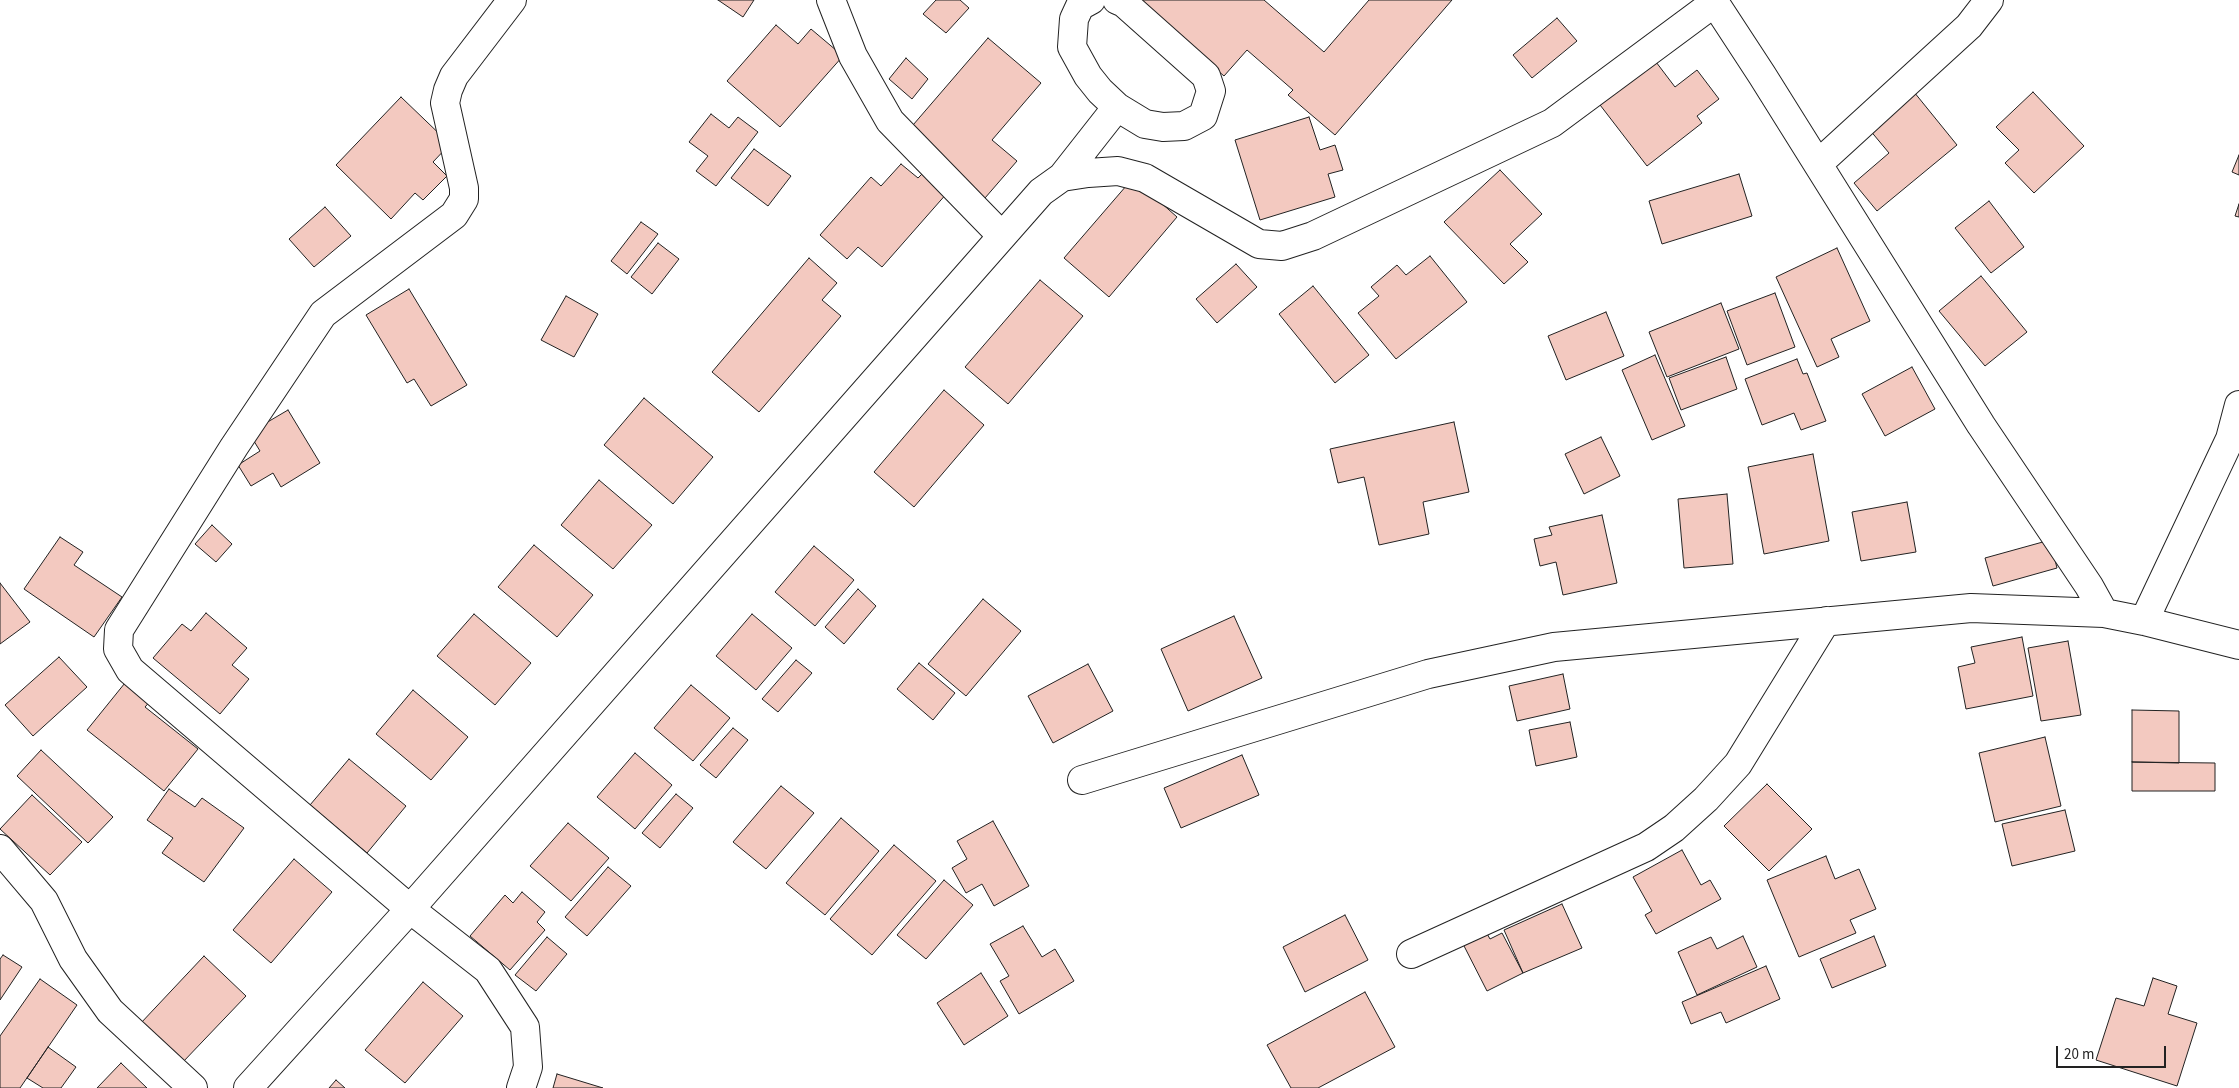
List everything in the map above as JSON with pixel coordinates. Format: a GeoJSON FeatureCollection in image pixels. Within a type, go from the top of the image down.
{"type":"FeatureCollection","features":[{"type":"Feature","properties":{"kind":"street"},"geometry":{"type":"LineString","coordinates":[[512,0],[454,76],[448,90],[445,104],[464,188],[464,199],[460,207],[454,215],[323,314],[234,447],[118,630],[118,649],[130,670],[410,909],[488,970],[524,1026],[528,1067],[521,1088]]}},
{"type":"Feature","properties":{"kind":"street"},"geometry":{"type":"LineString","coordinates":[[831,0],[853,56],[890,121],[1002,236]]}},
{"type":"Feature","properties":{"kind":"street"},"geometry":{"type":"LineString","coordinates":[[1091,0],[1080,6],[1074,19],[1072,47],[1088,76],[1117,108],[1144,124],[1163,127],[1184,126],[1202,116],[1210,91],[1206,76],[1124,3],[1117,0]]}},
{"type":"Feature","properties":{"kind":"street"},"geometry":{"type":"LineString","coordinates":[[1818,164],[1969,26],[1989,0]]}},
{"type":"Feature","properties":{"kind":"street"},"geometry":{"type":"LineString","coordinates":[[1062,177],[1118,171],[1145,178],[1259,244],[1282,246],[1313,236],[1552,122],[1713,1],[1818,164],[1981,425],[2089,586],[2104,613]]}},
{"type":"Feature","properties":{"kind":"street"},"geometry":{"type":"LineString","coordinates":[[248,1088],[410,909],[1041,192],[1062,177],[1117,108]]}},
{"type":"Feature","properties":{"kind":"street"},"geometry":{"type":"LineString","coordinates":[[2144,621],[2230,438],[2239,405]]}},
{"type":"Feature","properties":{"kind":"street"},"geometry":{"type":"LineString","coordinates":[[1082,780],[1418,677],[1554,647],[1971,608],[2104,613],[2144,621],[2239,646]]}},
{"type":"Feature","properties":{"kind":"street"},"geometry":{"type":"LineString","coordinates":[[1411,954],[1646,846],[1674,828],[1706,799],[1738,764],[1826,621]]}},
{"type":"Feature","properties":{"kind":"street"},"geometry":{"type":"LineString","coordinates":[[0,849],[44,901],[73,959],[110,1011],[193,1088]]}},
{"type":"Feature","properties":{"kind":"building"},"geometry":{"type":"Polygon","coordinates":[[[718,0],[754,0],[743,17],[718,0]]]}},
{"type":"Feature","properties":{"kind":"building"},"geometry":{"type":"Polygon","coordinates":[[[936,0],[960,0],[969,8],[946,33],[923,14],[936,0]]]}},
{"type":"Feature","properties":{"kind":"building"},"geometry":{"type":"Polygon","coordinates":[[[1136,0],[1264,0],[1324,52],[1369,0],[1452,0],[1335,135],[1288,95],[1293,90],[1247,50],[1224,76],[1136,0]]]}},
{"type":"Feature","properties":{"kind":"building"},"geometry":{"type":"Polygon","coordinates":[[[1557,18],[1577,41],[1532,78],[1513,55],[1557,18]]]}},
{"type":"Feature","properties":{"kind":"building"},"geometry":{"type":"Polygon","coordinates":[[[776,25],[798,44],[811,29],[843,56],[780,127],[727,81],[776,25]]]}},
{"type":"Feature","properties":{"kind":"building"},"geometry":{"type":"Polygon","coordinates":[[[988,38],[1041,83],[992,140],[1017,161],[985,198],[907,132],[988,38]]]}},
{"type":"Feature","properties":{"kind":"building"},"geometry":{"type":"Polygon","coordinates":[[[906,58],[928,79],[912,99],[889,79],[906,58]]]}},
{"type":"Feature","properties":{"kind":"building"},"geometry":{"type":"Polygon","coordinates":[[[1653,58],[1675,87],[1697,70],[1719,99],[1697,116],[1702,123],[1647,166],[1597,101],[1653,58]]]}},
{"type":"Feature","properties":{"kind":"building"},"geometry":{"type":"Polygon","coordinates":[[[1914,92],[1957,145],[1877,211],[1854,183],[1889,153],[1869,129],[1914,92]]]}},
{"type":"Feature","properties":{"kind":"building"},"geometry":{"type":"Polygon","coordinates":[[[2033,92],[2084,146],[2034,193],[2005,163],[2019,150],[1996,127],[2033,92]]]}},
{"type":"Feature","properties":{"kind":"building"},"geometry":{"type":"Polygon","coordinates":[[[401,97],[450,144],[433,162],[447,176],[423,200],[415,193],[391,219],[336,165],[401,97]]]}},
{"type":"Feature","properties":{"kind":"building"},"geometry":{"type":"Polygon","coordinates":[[[711,114],[729,128],[738,117],[758,132],[716,186],[696,171],[708,156],[689,142],[711,114]]]}},
{"type":"Feature","properties":{"kind":"building"},"geometry":{"type":"Polygon","coordinates":[[[1309,117],[1320,150],[1335,145],[1343,170],[1328,174],[1335,197],[1260,220],[1235,140],[1309,117]]]}},
{"type":"Feature","properties":{"kind":"building"},"geometry":{"type":"Polygon","coordinates":[[[754,149],[791,176],[768,206],[731,178],[754,149]]]}},
{"type":"Feature","properties":{"kind":"building"},"geometry":{"type":"Polygon","coordinates":[[[2239,155],[2239,175],[2232,172],[2239,155]]]}},
{"type":"Feature","properties":{"kind":"building"},"geometry":{"type":"Polygon","coordinates":[[[901,164],[918,178],[924,172],[948,192],[882,267],[858,247],[847,259],[820,235],[871,177],[881,186],[901,164]]]}},
{"type":"Feature","properties":{"kind":"building"},"geometry":{"type":"Polygon","coordinates":[[[1500,170],[1542,214],[1510,244],[1528,262],[1504,284],[1444,222],[1500,170]]]}},
{"type":"Feature","properties":{"kind":"building"},"geometry":{"type":"Polygon","coordinates":[[[1739,174],[1752,216],[1662,244],[1649,201],[1739,174]]]}},
{"type":"Feature","properties":{"kind":"building"},"geometry":{"type":"Polygon","coordinates":[[[1133,178],[1177,217],[1109,297],[1064,258],[1133,178]]]}},
{"type":"Feature","properties":{"kind":"building"},"geometry":{"type":"Polygon","coordinates":[[[1989,201],[2024,247],[1991,273],[1955,228],[1989,201]]]}},
{"type":"Feature","properties":{"kind":"building"},"geometry":{"type":"Polygon","coordinates":[[[2239,204],[2239,217],[2235,216],[2239,204]]]}},
{"type":"Feature","properties":{"kind":"building"},"geometry":{"type":"Polygon","coordinates":[[[325,207],[351,236],[314,267],[289,239],[325,207]]]}},
{"type":"Feature","properties":{"kind":"building"},"geometry":{"type":"Polygon","coordinates":[[[641,222],[658,234],[627,274],[611,261],[641,222]]]}},
{"type":"Feature","properties":{"kind":"building"},"geometry":{"type":"Polygon","coordinates":[[[658,243],[679,259],[652,294],[631,277],[658,243]]]}},
{"type":"Feature","properties":{"kind":"building"},"geometry":{"type":"Polygon","coordinates":[[[1837,248],[1870,321],[1831,339],[1839,357],[1817,367],[1776,277],[1837,248]]]}},
{"type":"Feature","properties":{"kind":"building"},"geometry":{"type":"Polygon","coordinates":[[[1430,256],[1467,302],[1396,359],[1358,313],[1379,296],[1371,287],[1397,265],[1406,275],[1430,256]]]}},
{"type":"Feature","properties":{"kind":"building"},"geometry":{"type":"Polygon","coordinates":[[[809,258],[837,283],[822,300],[841,316],[759,412],[712,372],[809,258]]]}},
{"type":"Feature","properties":{"kind":"building"},"geometry":{"type":"Polygon","coordinates":[[[1236,264],[1257,287],[1217,323],[1196,299],[1236,264]]]}},
{"type":"Feature","properties":{"kind":"building"},"geometry":{"type":"Polygon","coordinates":[[[1981,276],[2027,332],[1985,366],[1939,311],[1981,276]]]}},
{"type":"Feature","properties":{"kind":"building"},"geometry":{"type":"Polygon","coordinates":[[[1040,280],[1083,316],[1008,404],[965,367],[1040,280]]]}},
{"type":"Feature","properties":{"kind":"building"},"geometry":{"type":"Polygon","coordinates":[[[1313,286],[1369,355],[1335,383],[1279,314],[1313,286]]]}},
{"type":"Feature","properties":{"kind":"building"},"geometry":{"type":"Polygon","coordinates":[[[409,289],[467,385],[431,406],[414,379],[407,383],[366,315],[409,289]]]}},
{"type":"Feature","properties":{"kind":"building"},"geometry":{"type":"Polygon","coordinates":[[[1775,293],[1795,347],[1747,365],[1727,311],[1775,293]]]}},
{"type":"Feature","properties":{"kind":"building"},"geometry":{"type":"Polygon","coordinates":[[[566,296],[598,314],[574,357],[541,340],[566,296]]]}},
{"type":"Feature","properties":{"kind":"building"},"geometry":{"type":"Polygon","coordinates":[[[1721,303],[1739,349],[1667,377],[1649,332],[1721,303]]]}},
{"type":"Feature","properties":{"kind":"building"},"geometry":{"type":"Polygon","coordinates":[[[1606,312],[1624,356],[1566,380],[1548,336],[1606,312]]]}},
{"type":"Feature","properties":{"kind":"building"},"geometry":{"type":"Polygon","coordinates":[[[1655,355],[1685,426],[1652,440],[1622,370],[1655,355]]]}},
{"type":"Feature","properties":{"kind":"building"},"geometry":{"type":"Polygon","coordinates":[[[1726,357],[1737,389],[1681,410],[1669,378],[1726,357]]]}},
{"type":"Feature","properties":{"kind":"building"},"geometry":{"type":"Polygon","coordinates":[[[1797,359],[1803,374],[1807,373],[1826,421],[1801,430],[1794,413],[1762,425],[1745,379],[1797,359]]]}},
{"type":"Feature","properties":{"kind":"building"},"geometry":{"type":"Polygon","coordinates":[[[1912,367],[1935,409],[1885,436],[1862,394],[1912,367]]]}},
{"type":"Feature","properties":{"kind":"building"},"geometry":{"type":"Polygon","coordinates":[[[944,390],[984,425],[914,507],[874,472],[944,390]]]}},
{"type":"Feature","properties":{"kind":"building"},"geometry":{"type":"Polygon","coordinates":[[[644,398],[713,457],[673,504],[604,445],[644,398]]]}},
{"type":"Feature","properties":{"kind":"building"},"geometry":{"type":"Polygon","coordinates":[[[288,410],[320,463],[281,487],[273,473],[251,486],[238,465],[260,451],[249,433],[288,410]]]}},
{"type":"Feature","properties":{"kind":"building"},"geometry":{"type":"Polygon","coordinates":[[[1454,422],[1469,492],[1423,502],[1429,534],[1379,545],[1364,477],[1338,483],[1330,449],[1454,422]]]}},
{"type":"Feature","properties":{"kind":"building"},"geometry":{"type":"Polygon","coordinates":[[[1601,437],[1620,476],[1584,494],[1565,454],[1601,437]]]}},
{"type":"Feature","properties":{"kind":"building"},"geometry":{"type":"Polygon","coordinates":[[[1813,454],[1829,541],[1764,554],[1748,467],[1813,454]]]}},
{"type":"Feature","properties":{"kind":"building"},"geometry":{"type":"Polygon","coordinates":[[[599,480],[652,525],[613,569],[561,525],[599,480]]]}},
{"type":"Feature","properties":{"kind":"building"},"geometry":{"type":"Polygon","coordinates":[[[1727,494],[1733,564],[1684,568],[1678,499],[1727,494]]]}},
{"type":"Feature","properties":{"kind":"building"},"geometry":{"type":"Polygon","coordinates":[[[1907,502],[1916,552],[1861,561],[1852,512],[1907,502]]]}},
{"type":"Feature","properties":{"kind":"building"},"geometry":{"type":"Polygon","coordinates":[[[1602,515],[1617,583],[1563,595],[1556,562],[1540,566],[1534,539],[1552,535],[1549,527],[1602,515]]]}},
{"type":"Feature","properties":{"kind":"building"},"geometry":{"type":"Polygon","coordinates":[[[212,525],[232,544],[216,562],[195,544],[212,525]]]}},
{"type":"Feature","properties":{"kind":"building"},"geometry":{"type":"Polygon","coordinates":[[[60,537],[83,552],[74,565],[122,597],[94,637],[24,589],[60,537]]]}},
{"type":"Feature","properties":{"kind":"building"},"geometry":{"type":"Polygon","coordinates":[[[2050,540],[2057,568],[1993,586],[1985,558],[2050,540]]]}},
{"type":"Feature","properties":{"kind":"building"},"geometry":{"type":"Polygon","coordinates":[[[534,545],[593,595],[557,637],[498,587],[534,545]]]}},
{"type":"Feature","properties":{"kind":"building"},"geometry":{"type":"Polygon","coordinates":[[[814,546],[854,580],[815,626],[775,592],[814,546]]]}},
{"type":"Feature","properties":{"kind":"building"},"geometry":{"type":"Polygon","coordinates":[[[0,583],[30,622],[0,644],[0,583]]]}},
{"type":"Feature","properties":{"kind":"building"},"geometry":{"type":"Polygon","coordinates":[[[858,589],[876,606],[844,644],[825,627],[858,589]]]}},
{"type":"Feature","properties":{"kind":"building"},"geometry":{"type":"Polygon","coordinates":[[[983,599],[1021,631],[966,696],[928,664],[983,599]]]}},
{"type":"Feature","properties":{"kind":"building"},"geometry":{"type":"Polygon","coordinates":[[[206,613],[247,648],[232,665],[249,679],[220,714],[153,658],[182,624],[191,631],[206,613]]]}},
{"type":"Feature","properties":{"kind":"building"},"geometry":{"type":"Polygon","coordinates":[[[474,614],[531,663],[495,705],[437,656],[474,614]]]}},
{"type":"Feature","properties":{"kind":"building"},"geometry":{"type":"Polygon","coordinates":[[[752,614],[792,648],[756,690],[716,656],[752,614]]]}},
{"type":"Feature","properties":{"kind":"building"},"geometry":{"type":"Polygon","coordinates":[[[1234,616],[1262,678],[1188,711],[1161,649],[1234,616]]]}},
{"type":"Feature","properties":{"kind":"building"},"geometry":{"type":"Polygon","coordinates":[[[2022,637],[2033,696],[1966,709],[1958,667],[1975,663],[1971,647],[2022,637]]]}},
{"type":"Feature","properties":{"kind":"building"},"geometry":{"type":"Polygon","coordinates":[[[2068,641],[2081,715],[2041,721],[2028,648],[2068,641]]]}},
{"type":"Feature","properties":{"kind":"building"},"geometry":{"type":"Polygon","coordinates":[[[59,657],[87,687],[33,736],[5,705],[59,657]]]}},
{"type":"Feature","properties":{"kind":"building"},"geometry":{"type":"Polygon","coordinates":[[[796,660],[812,673],[778,712],[762,699],[796,660]]]}},
{"type":"Feature","properties":{"kind":"building"},"geometry":{"type":"Polygon","coordinates":[[[919,663],[955,693],[933,720],[897,689],[919,663]]]}},
{"type":"Feature","properties":{"kind":"building"},"geometry":{"type":"Polygon","coordinates":[[[1088,664],[1113,711],[1053,743],[1028,696],[1088,664]]]}},
{"type":"Feature","properties":{"kind":"building"},"geometry":{"type":"Polygon","coordinates":[[[1563,674],[1570,709],[1517,721],[1509,686],[1563,674]]]}},
{"type":"Feature","properties":{"kind":"building"},"geometry":{"type":"Polygon","coordinates":[[[129,678],[153,698],[145,707],[198,749],[164,791],[87,730],[129,678]]]}},
{"type":"Feature","properties":{"kind":"building"},"geometry":{"type":"Polygon","coordinates":[[[691,685],[730,718],[693,761],[654,728],[691,685]]]}},
{"type":"Feature","properties":{"kind":"building"},"geometry":{"type":"Polygon","coordinates":[[[413,690],[468,737],[431,780],[376,734],[413,690]]]}},
{"type":"Feature","properties":{"kind":"building"},"geometry":{"type":"Polygon","coordinates":[[[2132,710],[2179,711],[2179,763],[2132,762],[2132,710]]]}},
{"type":"Feature","properties":{"kind":"building"},"geometry":{"type":"Polygon","coordinates":[[[1570,722],[1577,757],[1536,766],[1529,730],[1570,722]]]}},
{"type":"Feature","properties":{"kind":"building"},"geometry":{"type":"Polygon","coordinates":[[[733,728],[748,740],[716,778],[700,765],[733,728]]]}},
{"type":"Feature","properties":{"kind":"building"},"geometry":{"type":"Polygon","coordinates":[[[2045,737],[2061,806],[1995,822],[1979,753],[2045,737]]]}},
{"type":"Feature","properties":{"kind":"building"},"geometry":{"type":"Polygon","coordinates":[[[41,750],[113,817],[88,843],[17,776],[41,750]]]}},
{"type":"Feature","properties":{"kind":"building"},"geometry":{"type":"Polygon","coordinates":[[[635,753],[672,785],[635,829],[597,797],[635,753]]]}},
{"type":"Feature","properties":{"kind":"building"},"geometry":{"type":"Polygon","coordinates":[[[1242,755],[1259,795],[1181,828],[1164,788],[1242,755]]]}},
{"type":"Feature","properties":{"kind":"building"},"geometry":{"type":"Polygon","coordinates":[[[349,759],[406,806],[367,853],[310,805],[349,759]]]}},
{"type":"Feature","properties":{"kind":"building"},"geometry":{"type":"Polygon","coordinates":[[[2132,762],[2215,763],[2215,791],[2132,791],[2132,762]]]}},
{"type":"Feature","properties":{"kind":"building"},"geometry":{"type":"Polygon","coordinates":[[[1767,784],[1812,829],[1769,871],[1724,826],[1767,784]]]}},
{"type":"Feature","properties":{"kind":"building"},"geometry":{"type":"Polygon","coordinates":[[[781,786],[814,813],[766,869],[733,842],[781,786]]]}},
{"type":"Feature","properties":{"kind":"building"},"geometry":{"type":"Polygon","coordinates":[[[169,789],[195,807],[202,798],[244,828],[204,882],[162,853],[173,838],[147,820],[169,789]]]}},
{"type":"Feature","properties":{"kind":"building"},"geometry":{"type":"Polygon","coordinates":[[[676,794],[693,808],[660,848],[642,833],[676,794]]]}},
{"type":"Feature","properties":{"kind":"building"},"geometry":{"type":"Polygon","coordinates":[[[32,795],[82,842],[50,875],[0,829],[32,795]]]}},
{"type":"Feature","properties":{"kind":"building"},"geometry":{"type":"Polygon","coordinates":[[[2065,810],[2075,851],[2012,866],[2002,824],[2065,810]]]}},
{"type":"Feature","properties":{"kind":"building"},"geometry":{"type":"Polygon","coordinates":[[[841,818],[879,851],[825,915],[786,883],[841,818]]]}},
{"type":"Feature","properties":{"kind":"building"},"geometry":{"type":"Polygon","coordinates":[[[993,821],[1029,886],[994,906],[982,884],[966,893],[952,868],[967,859],[957,841],[993,821]]]}},
{"type":"Feature","properties":{"kind":"building"},"geometry":{"type":"Polygon","coordinates":[[[568,823],[609,858],[571,901],[530,866],[568,823]]]}},
{"type":"Feature","properties":{"kind":"building"},"geometry":{"type":"Polygon","coordinates":[[[894,845],[936,881],[872,955],[830,919],[894,845]]]}},
{"type":"Feature","properties":{"kind":"building"},"geometry":{"type":"Polygon","coordinates":[[[1682,850],[1701,885],[1710,880],[1721,899],[1656,934],[1645,915],[1652,911],[1633,877],[1682,850]]]}},
{"type":"Feature","properties":{"kind":"building"},"geometry":{"type":"Polygon","coordinates":[[[1826,856],[1835,879],[1859,869],[1876,909],[1850,920],[1856,933],[1799,957],[1767,880],[1826,856]]]}},
{"type":"Feature","properties":{"kind":"building"},"geometry":{"type":"Polygon","coordinates":[[[294,859],[332,892],[271,963],[233,930],[294,859]]]}},
{"type":"Feature","properties":{"kind":"building"},"geometry":{"type":"Polygon","coordinates":[[[608,867],[631,886],[587,936],[565,917],[608,867]]]}},
{"type":"Feature","properties":{"kind":"building"},"geometry":{"type":"Polygon","coordinates":[[[944,880],[973,905],[926,959],[897,935],[944,880]]]}},
{"type":"Feature","properties":{"kind":"building"},"geometry":{"type":"Polygon","coordinates":[[[522,892],[545,912],[537,922],[545,930],[510,970],[470,936],[505,895],[513,903],[522,892]]]}},
{"type":"Feature","properties":{"kind":"building"},"geometry":{"type":"Polygon","coordinates":[[[1562,904],[1582,948],[1523,973],[1504,930],[1562,904]]]}},
{"type":"Feature","properties":{"kind":"building"},"geometry":{"type":"Polygon","coordinates":[[[1345,915],[1368,960],[1305,992],[1283,947],[1345,915]]]}},
{"type":"Feature","properties":{"kind":"building"},"geometry":{"type":"Polygon","coordinates":[[[1023,926],[1042,957],[1055,949],[1074,981],[1019,1014],[1000,981],[1009,976],[990,944],[1023,926]]]}},
{"type":"Feature","properties":{"kind":"building"},"geometry":{"type":"Polygon","coordinates":[[[1485,930],[1490,939],[1502,933],[1523,973],[1487,991],[1462,942],[1485,930]]]}},
{"type":"Feature","properties":{"kind":"building"},"geometry":{"type":"Polygon","coordinates":[[[1743,936],[1757,967],[1697,995],[1678,952],[1711,937],[1717,949],[1743,936]]]}},
{"type":"Feature","properties":{"kind":"building"},"geometry":{"type":"Polygon","coordinates":[[[1874,936],[1886,966],[1832,988],[1820,959],[1874,936]]]}},
{"type":"Feature","properties":{"kind":"building"},"geometry":{"type":"Polygon","coordinates":[[[547,937],[567,954],[536,991],[515,975],[547,937]]]}},
{"type":"Feature","properties":{"kind":"building"},"geometry":{"type":"Polygon","coordinates":[[[3,955],[22,967],[0,1000],[0,959],[3,955]]]}},
{"type":"Feature","properties":{"kind":"building"},"geometry":{"type":"Polygon","coordinates":[[[204,956],[246,996],[182,1063],[140,1024],[204,956]]]}},
{"type":"Feature","properties":{"kind":"building"},"geometry":{"type":"Polygon","coordinates":[[[1766,966],[1780,999],[1726,1023],[1721,1012],[1691,1024],[1682,1002],[1766,966]]]}},
{"type":"Feature","properties":{"kind":"building"},"geometry":{"type":"Polygon","coordinates":[[[981,973],[1008,1016],[964,1045],[937,1003],[981,973]]]}},
{"type":"Feature","properties":{"kind":"building"},"geometry":{"type":"Polygon","coordinates":[[[2153,978],[2177,986],[2168,1014],[2197,1023],[2177,1086],[2096,1060],[2116,998],[2144,1006],[2153,978]]]}},
{"type":"Feature","properties":{"kind":"building"},"geometry":{"type":"Polygon","coordinates":[[[40,979],[77,1005],[20,1088],[0,1088],[0,1036],[40,979]]]}},
{"type":"Feature","properties":{"kind":"building"},"geometry":{"type":"Polygon","coordinates":[[[423,982],[463,1016],[405,1083],[365,1050],[423,982]]]}},
{"type":"Feature","properties":{"kind":"building"},"geometry":{"type":"Polygon","coordinates":[[[1365,992],[1395,1047],[1318,1088],[1291,1088],[1267,1045],[1365,992]]]}},
{"type":"Feature","properties":{"kind":"building"},"geometry":{"type":"Polygon","coordinates":[[[48,1047],[76,1067],[61,1088],[43,1088],[27,1078],[48,1047]]]}},
{"type":"Feature","properties":{"kind":"building"},"geometry":{"type":"Polygon","coordinates":[[[121,1063],[147,1088],[97,1088],[121,1063]]]}},
{"type":"Feature","properties":{"kind":"building"},"geometry":{"type":"Polygon","coordinates":[[[557,1074],[603,1088],[553,1088],[557,1074]]]}},
{"type":"Feature","properties":{"kind":"building"},"geometry":{"type":"Polygon","coordinates":[[[336,1080],[345,1088],[329,1088],[336,1080]]]}}]}
